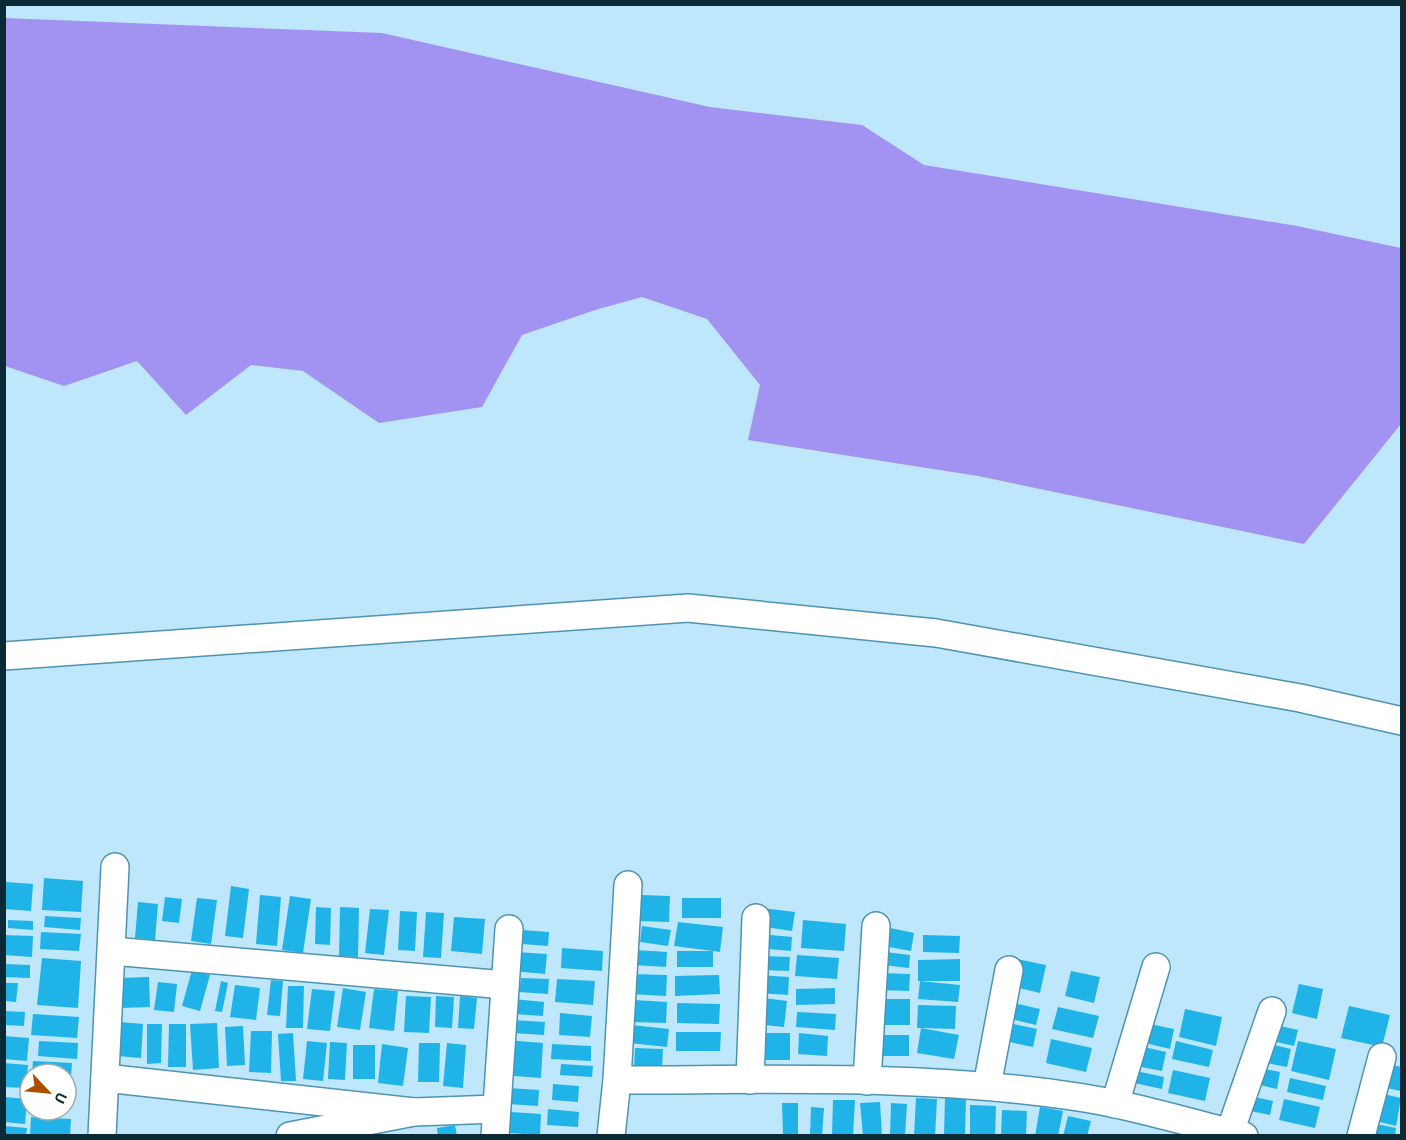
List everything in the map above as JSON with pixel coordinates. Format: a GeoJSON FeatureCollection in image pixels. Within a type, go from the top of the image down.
{"type":"FeatureCollection","features":[{"type":"Feature","properties":{"kind":"street"},"geometry":{"type":"LineString","coordinates":[[4,656],[688,608],[936,633],[1288,696],[1401,721]]}},
{"type":"Feature","properties":{"kind":"street"},"geometry":{"type":"LineString","coordinates":[[102,1136],[115,867]]}},
{"type":"Feature","properties":{"kind":"street"},"geometry":{"type":"LineString","coordinates":[[611,1136],[617,1080],[628,885]]}},
{"type":"Feature","properties":{"kind":"street"},"geometry":{"type":"LineString","coordinates":[[750,1080],[756,918]]}},
{"type":"Feature","properties":{"kind":"street"},"geometry":{"type":"LineString","coordinates":[[867,1081],[876,926]]}},
{"type":"Feature","properties":{"kind":"street"},"geometry":{"type":"LineString","coordinates":[[105,1078],[495,1122],[509,929]]}},
{"type":"Feature","properties":{"kind":"street"},"geometry":{"type":"LineString","coordinates":[[112,951],[505,985]]}},
{"type":"Feature","properties":{"kind":"street"},"geometry":{"type":"LineString","coordinates":[[1114,1104],[1156,967]]}},
{"type":"Feature","properties":{"kind":"street"},"geometry":{"type":"LineString","coordinates":[[987,1086],[1009,970]]}},
{"type":"Feature","properties":{"kind":"street"},"geometry":{"type":"LineString","coordinates":[[617,1080],[867,1081],[987,1086],[1114,1104],[1237,1134],[1272,1011]]}},
{"type":"Feature","properties":{"kind":"street"},"geometry":{"type":"LineString","coordinates":[[1361,1136],[1382,1057]]}},
{"type":"Feature","properties":{"kind":"street"},"geometry":{"type":"LineString","coordinates":[[290,1136],[414,1112]]}},
{"type":"Feature","properties":{"kind":"shaded area"},"geometry":{"type":"Polygon","coordinates":[[[5,18],[382,33],[710,107],[862,125],[924,165],[1297,226],[1401,248],[1401,424],[1304,544],[978,476],[748,440],[760,385],[707,319],[642,297],[522,335],[482,407],[379,423],[303,371],[251,365],[186,415],[137,361],[64,386],[5,366],[5,18]]]}},
{"type":"Feature","properties":{"kind":"building"},"geometry":{"type":"Polygon","coordinates":[[[44,878],[83,881],[81,912],[42,910],[44,878]]]}},
{"type":"Feature","properties":{"kind":"building"},"geometry":{"type":"Polygon","coordinates":[[[6,882],[33,884],[31,911],[4,909],[6,882]]]}},
{"type":"Feature","properties":{"kind":"building"},"geometry":{"type":"Polygon","coordinates":[[[231,886],[249,889],[243,938],[225,936],[231,886]]]}},
{"type":"Feature","properties":{"kind":"building"},"geometry":{"type":"Polygon","coordinates":[[[260,895],[281,897],[277,946],[256,944],[260,895]]]}},
{"type":"Feature","properties":{"kind":"building"},"geometry":{"type":"Polygon","coordinates":[[[641,895],[670,896],[669,922],[640,921],[641,895]]]}},
{"type":"Feature","properties":{"kind":"building"},"geometry":{"type":"Polygon","coordinates":[[[290,896],[311,899],[303,953],[282,950],[290,896]]]}},
{"type":"Feature","properties":{"kind":"building"},"geometry":{"type":"Polygon","coordinates":[[[165,897],[182,899],[179,923],[162,921],[165,897]]]}},
{"type":"Feature","properties":{"kind":"building"},"geometry":{"type":"Polygon","coordinates":[[[197,898],[217,900],[211,944],[191,941],[197,898]]]}},
{"type":"Feature","properties":{"kind":"building"},"geometry":{"type":"Polygon","coordinates":[[[682,898],[721,898],[721,918],[682,918],[682,898]]]}},
{"type":"Feature","properties":{"kind":"building"},"geometry":{"type":"Polygon","coordinates":[[[138,902],[158,904],[155,940],[135,938],[138,902]]]}},
{"type":"Feature","properties":{"kind":"building"},"geometry":{"type":"Polygon","coordinates":[[[316,907],[331,908],[330,945],[315,944],[316,907]]]}},
{"type":"Feature","properties":{"kind":"building"},"geometry":{"type":"Polygon","coordinates":[[[340,907],[359,908],[358,957],[339,956],[340,907]]]}},
{"type":"Feature","properties":{"kind":"building"},"geometry":{"type":"Polygon","coordinates":[[[761,908],[795,912],[792,931],[759,926],[761,908]]]}},
{"type":"Feature","properties":{"kind":"building"},"geometry":{"type":"Polygon","coordinates":[[[370,909],[389,910],[384,955],[365,953],[370,909]]]}},
{"type":"Feature","properties":{"kind":"building"},"geometry":{"type":"Polygon","coordinates":[[[400,911],[417,912],[415,951],[398,950],[400,911]]]}},
{"type":"Feature","properties":{"kind":"building"},"geometry":{"type":"Polygon","coordinates":[[[426,912],[444,913],[441,958],[423,957],[426,912]]]}},
{"type":"Feature","properties":{"kind":"building"},"geometry":{"type":"Polygon","coordinates":[[[45,916],[81,918],[80,930],[44,927],[45,916]]]}},
{"type":"Feature","properties":{"kind":"building"},"geometry":{"type":"Polygon","coordinates":[[[454,917],[485,919],[482,954],[451,951],[454,917]]]}},
{"type":"Feature","properties":{"kind":"building"},"geometry":{"type":"Polygon","coordinates":[[[8,920],[33,921],[33,930],[8,928],[8,920]]]}},
{"type":"Feature","properties":{"kind":"building"},"geometry":{"type":"Polygon","coordinates":[[[803,920],[846,924],[844,951],[801,948],[803,920]]]}},
{"type":"Feature","properties":{"kind":"building"},"geometry":{"type":"Polygon","coordinates":[[[678,922],[723,927],[720,952],[674,946],[678,922]]]}},
{"type":"Feature","properties":{"kind":"building"},"geometry":{"type":"Polygon","coordinates":[[[642,926],[671,930],[668,946],[640,942],[642,926]]]}},
{"type":"Feature","properties":{"kind":"building"},"geometry":{"type":"Polygon","coordinates":[[[881,926],[914,933],[911,951],[877,945],[881,926]]]}},
{"type":"Feature","properties":{"kind":"building"},"geometry":{"type":"Polygon","coordinates":[[[522,930],[549,932],[548,946],[522,944],[522,930]]]}},
{"type":"Feature","properties":{"kind":"building"},"geometry":{"type":"Polygon","coordinates":[[[41,932],[81,934],[79,951],[40,949],[41,932]]]}},
{"type":"Feature","properties":{"kind":"building"},"geometry":{"type":"Polygon","coordinates":[[[759,934],[792,937],[791,951],[757,948],[759,934]]]}},
{"type":"Feature","properties":{"kind":"building"},"geometry":{"type":"Polygon","coordinates":[[[4,935],[33,936],[32,957],[4,955],[4,935]]]}},
{"type":"Feature","properties":{"kind":"building"},"geometry":{"type":"Polygon","coordinates":[[[923,935],[960,936],[959,953],[923,952],[923,935]]]}},
{"type":"Feature","properties":{"kind":"building"},"geometry":{"type":"Polygon","coordinates":[[[562,948],[603,951],[602,971],[561,968],[562,948]]]}},
{"type":"Feature","properties":{"kind":"building"},"geometry":{"type":"Polygon","coordinates":[[[635,950],[667,952],[666,967],[633,965],[635,950]]]}},
{"type":"Feature","properties":{"kind":"building"},"geometry":{"type":"Polygon","coordinates":[[[677,951],[713,951],[713,967],[677,967],[677,951]]]}},
{"type":"Feature","properties":{"kind":"building"},"geometry":{"type":"Polygon","coordinates":[[[515,952],[547,954],[545,974],[513,971],[515,952]]]}},
{"type":"Feature","properties":{"kind":"building"},"geometry":{"type":"Polygon","coordinates":[[[885,952],[910,955],[909,968],[883,965],[885,952]]]}},
{"type":"Feature","properties":{"kind":"building"},"geometry":{"type":"Polygon","coordinates":[[[797,955],[839,958],[837,979],[795,976],[797,955]]]}},
{"type":"Feature","properties":{"kind":"building"},"geometry":{"type":"Polygon","coordinates":[[[759,956],[790,957],[789,971],[759,970],[759,956]]]}},
{"type":"Feature","properties":{"kind":"building"},"geometry":{"type":"Polygon","coordinates":[[[42,958],[81,961],[78,1008],[37,1005],[42,958]]]}},
{"type":"Feature","properties":{"kind":"building"},"geometry":{"type":"Polygon","coordinates":[[[960,959],[960,981],[918,981],[918,960],[960,959]]]}},
{"type":"Feature","properties":{"kind":"building"},"geometry":{"type":"Polygon","coordinates":[[[1017,959],[1046,965],[1040,993],[1011,986],[1017,959]]]}},
{"type":"Feature","properties":{"kind":"building"},"geometry":{"type":"Polygon","coordinates":[[[4,964],[30,965],[30,978],[4,977],[4,964]]]}},
{"type":"Feature","properties":{"kind":"building"},"geometry":{"type":"Polygon","coordinates":[[[192,970],[210,975],[200,1011],[182,1006],[192,970]]]}},
{"type":"Feature","properties":{"kind":"building"},"geometry":{"type":"Polygon","coordinates":[[[1071,971],[1100,977],[1094,1003],[1065,996],[1071,971]]]}},
{"type":"Feature","properties":{"kind":"building"},"geometry":{"type":"Polygon","coordinates":[[[881,973],[910,974],[909,991],[880,990],[881,973]]]}},
{"type":"Feature","properties":{"kind":"building"},"geometry":{"type":"Polygon","coordinates":[[[632,974],[667,975],[666,996],[631,994],[632,974]]]}},
{"type":"Feature","properties":{"kind":"building"},"geometry":{"type":"Polygon","coordinates":[[[719,975],[720,994],[675,996],[675,976],[719,975]]]}},
{"type":"Feature","properties":{"kind":"building"},"geometry":{"type":"Polygon","coordinates":[[[759,975],[789,977],[788,995],[758,993],[759,975]]]}},
{"type":"Feature","properties":{"kind":"building"},"geometry":{"type":"Polygon","coordinates":[[[149,977],[150,1007],[121,1008],[120,978],[149,977]]]}},
{"type":"Feature","properties":{"kind":"building"},"geometry":{"type":"Polygon","coordinates":[[[521,978],[549,979],[548,994],[519,992],[521,978]]]}},
{"type":"Feature","properties":{"kind":"building"},"geometry":{"type":"Polygon","coordinates":[[[557,979],[595,981],[593,1005],[555,1002],[557,979]]]}},
{"type":"Feature","properties":{"kind":"building"},"geometry":{"type":"Polygon","coordinates":[[[271,980],[283,981],[280,1016],[267,1015],[271,980]]]}},
{"type":"Feature","properties":{"kind":"building"},"geometry":{"type":"Polygon","coordinates":[[[221,981],[228,983],[222,1012],[215,1011],[221,981]]]}},
{"type":"Feature","properties":{"kind":"building"},"geometry":{"type":"Polygon","coordinates":[[[920,981],[960,985],[958,1002],[918,999],[920,981]]]}},
{"type":"Feature","properties":{"kind":"building"},"geometry":{"type":"Polygon","coordinates":[[[158,982],[177,984],[174,1012],[154,1010],[158,982]]]}},
{"type":"Feature","properties":{"kind":"building"},"geometry":{"type":"Polygon","coordinates":[[[4,983],[18,983],[16,1002],[4,1001],[4,983]]]}},
{"type":"Feature","properties":{"kind":"building"},"geometry":{"type":"Polygon","coordinates":[[[1299,984],[1323,989],[1317,1019],[1292,1013],[1299,984]]]}},
{"type":"Feature","properties":{"kind":"building"},"geometry":{"type":"Polygon","coordinates":[[[235,985],[260,988],[256,1020],[230,1017],[235,985]]]}},
{"type":"Feature","properties":{"kind":"building"},"geometry":{"type":"Polygon","coordinates":[[[288,986],[304,986],[303,1028],[286,1028],[288,986]]]}},
{"type":"Feature","properties":{"kind":"building"},"geometry":{"type":"Polygon","coordinates":[[[343,988],[366,992],[360,1030],[337,1027],[343,988]]]}},
{"type":"Feature","properties":{"kind":"building"},"geometry":{"type":"Polygon","coordinates":[[[835,988],[835,1004],[796,1005],[796,989],[835,988]]]}},
{"type":"Feature","properties":{"kind":"building"},"geometry":{"type":"Polygon","coordinates":[[[312,989],[335,991],[330,1031],[307,1029],[312,989]]]}},
{"type":"Feature","properties":{"kind":"building"},"geometry":{"type":"Polygon","coordinates":[[[374,989],[398,991],[394,1031],[369,1028],[374,989]]]}},
{"type":"Feature","properties":{"kind":"building"},"geometry":{"type":"Polygon","coordinates":[[[406,996],[431,997],[429,1033],[404,1032],[406,996]]]}},
{"type":"Feature","properties":{"kind":"building"},"geometry":{"type":"Polygon","coordinates":[[[436,996],[454,997],[452,1028],[435,1027],[436,996]]]}},
{"type":"Feature","properties":{"kind":"building"},"geometry":{"type":"Polygon","coordinates":[[[460,996],[477,998],[474,1029],[458,1028],[460,996]]]}},
{"type":"Feature","properties":{"kind":"building"},"geometry":{"type":"Polygon","coordinates":[[[757,997],[787,1001],[784,1027],[754,1024],[757,997]]]}},
{"type":"Feature","properties":{"kind":"building"},"geometry":{"type":"Polygon","coordinates":[[[514,999],[544,1002],[543,1016],[513,1014],[514,999]]]}},
{"type":"Feature","properties":{"kind":"building"},"geometry":{"type":"Polygon","coordinates":[[[881,999],[910,999],[910,1025],[880,1025],[881,999]]]}},
{"type":"Feature","properties":{"kind":"building"},"geometry":{"type":"Polygon","coordinates":[[[634,1000],[667,1002],[666,1023],[633,1022],[634,1000]]]}},
{"type":"Feature","properties":{"kind":"building"},"geometry":{"type":"Polygon","coordinates":[[[1010,1002],[1040,1009],[1036,1025],[1006,1018],[1010,1002]]]}},
{"type":"Feature","properties":{"kind":"building"},"geometry":{"type":"Polygon","coordinates":[[[677,1003],[720,1004],[719,1024],[677,1023],[677,1003]]]}},
{"type":"Feature","properties":{"kind":"building"},"geometry":{"type":"Polygon","coordinates":[[[918,1005],[956,1006],[955,1029],[917,1028],[918,1005]]]}},
{"type":"Feature","properties":{"kind":"building"},"geometry":{"type":"Polygon","coordinates":[[[1349,1006],[1390,1015],[1382,1047],[1341,1038],[1349,1006]]]}},
{"type":"Feature","properties":{"kind":"building"},"geometry":{"type":"Polygon","coordinates":[[[1058,1007],[1099,1016],[1093,1038],[1052,1029],[1058,1007]]]}},
{"type":"Feature","properties":{"kind":"building"},"geometry":{"type":"Polygon","coordinates":[[[1185,1009],[1222,1017],[1216,1046],[1179,1037],[1185,1009]]]}},
{"type":"Feature","properties":{"kind":"building"},"geometry":{"type":"Polygon","coordinates":[[[4,1011],[25,1012],[24,1026],[4,1025],[4,1011]]]}},
{"type":"Feature","properties":{"kind":"building"},"geometry":{"type":"Polygon","coordinates":[[[797,1012],[836,1014],[835,1030],[796,1027],[797,1012]]]}},
{"type":"Feature","properties":{"kind":"building"},"geometry":{"type":"Polygon","coordinates":[[[560,1013],[592,1016],[590,1037],[559,1035],[560,1013]]]}},
{"type":"Feature","properties":{"kind":"building"},"geometry":{"type":"Polygon","coordinates":[[[33,1014],[79,1017],[77,1038],[31,1035],[33,1014]]]}},
{"type":"Feature","properties":{"kind":"building"},"geometry":{"type":"Polygon","coordinates":[[[513,1020],[545,1022],[544,1035],[512,1033],[513,1020]]]}},
{"type":"Feature","properties":{"kind":"building"},"geometry":{"type":"Polygon","coordinates":[[[120,1022],[143,1024],[141,1058],[117,1056],[120,1022]]]}},
{"type":"Feature","properties":{"kind":"building"},"geometry":{"type":"Polygon","coordinates":[[[1004,1022],[1037,1029],[1033,1047],[1000,1040],[1004,1022]]]}},
{"type":"Feature","properties":{"kind":"building"},"geometry":{"type":"Polygon","coordinates":[[[217,1023],[219,1068],[193,1070],[190,1024],[217,1023]]]}},
{"type":"Feature","properties":{"kind":"building"},"geometry":{"type":"Polygon","coordinates":[[[1145,1023],[1174,1029],[1170,1049],[1141,1042],[1145,1023]]]}},
{"type":"Feature","properties":{"kind":"building"},"geometry":{"type":"Polygon","coordinates":[[[147,1024],[162,1024],[161,1063],[147,1064],[147,1024]]]}},
{"type":"Feature","properties":{"kind":"building"},"geometry":{"type":"Polygon","coordinates":[[[169,1024],[186,1024],[186,1067],[168,1067],[169,1024]]]}},
{"type":"Feature","properties":{"kind":"building"},"geometry":{"type":"Polygon","coordinates":[[[1271,1024],[1298,1030],[1294,1046],[1268,1040],[1271,1024]]]}},
{"type":"Feature","properties":{"kind":"building"},"geometry":{"type":"Polygon","coordinates":[[[631,1025],[669,1029],[667,1047],[629,1043],[631,1025]]]}},
{"type":"Feature","properties":{"kind":"building"},"geometry":{"type":"Polygon","coordinates":[[[243,1026],[245,1065],[227,1066],[225,1027],[243,1026]]]}},
{"type":"Feature","properties":{"kind":"building"},"geometry":{"type":"Polygon","coordinates":[[[921,1028],[959,1035],[954,1059],[917,1053],[921,1028]]]}},
{"type":"Feature","properties":{"kind":"building"},"geometry":{"type":"Polygon","coordinates":[[[251,1031],[272,1031],[271,1073],[249,1072],[251,1031]]]}},
{"type":"Feature","properties":{"kind":"building"},"geometry":{"type":"Polygon","coordinates":[[[676,1032],[721,1032],[720,1051],[676,1051],[676,1032]]]}},
{"type":"Feature","properties":{"kind":"building"},"geometry":{"type":"Polygon","coordinates":[[[293,1033],[296,1081],[281,1081],[278,1034],[293,1033]]]}},
{"type":"Feature","properties":{"kind":"building"},"geometry":{"type":"Polygon","coordinates":[[[761,1033],[790,1033],[790,1060],[760,1060],[761,1033]]]}},
{"type":"Feature","properties":{"kind":"building"},"geometry":{"type":"Polygon","coordinates":[[[799,1033],[828,1036],[827,1056],[798,1054],[799,1033]]]}},
{"type":"Feature","properties":{"kind":"building"},"geometry":{"type":"Polygon","coordinates":[[[877,1035],[909,1035],[909,1056],[877,1056],[877,1035]]]}},
{"type":"Feature","properties":{"kind":"building"},"geometry":{"type":"Polygon","coordinates":[[[4,1036],[29,1038],[27,1061],[4,1059],[4,1036]]]}},
{"type":"Feature","properties":{"kind":"building"},"geometry":{"type":"Polygon","coordinates":[[[1051,1039],[1092,1048],[1086,1072],[1046,1063],[1051,1039]]]}},
{"type":"Feature","properties":{"kind":"building"},"geometry":{"type":"Polygon","coordinates":[[[505,1040],[543,1043],[541,1078],[503,1075],[505,1040]]]}},
{"type":"Feature","properties":{"kind":"building"},"geometry":{"type":"Polygon","coordinates":[[[39,1041],[78,1043],[77,1059],[38,1056],[39,1041]]]}},
{"type":"Feature","properties":{"kind":"building"},"geometry":{"type":"Polygon","coordinates":[[[307,1041],[327,1043],[323,1081],[303,1079],[307,1041]]]}},
{"type":"Feature","properties":{"kind":"building"},"geometry":{"type":"Polygon","coordinates":[[[1176,1041],[1213,1050],[1209,1067],[1172,1059],[1176,1041]]]}},
{"type":"Feature","properties":{"kind":"building"},"geometry":{"type":"Polygon","coordinates":[[[1298,1041],[1336,1049],[1329,1080],[1291,1071],[1298,1041]]]}},
{"type":"Feature","properties":{"kind":"building"},"geometry":{"type":"Polygon","coordinates":[[[330,1042],[347,1043],[345,1080],[328,1079],[330,1042]]]}},
{"type":"Feature","properties":{"kind":"building"},"geometry":{"type":"Polygon","coordinates":[[[419,1043],[440,1043],[439,1082],[418,1082],[419,1043]]]}},
{"type":"Feature","properties":{"kind":"building"},"geometry":{"type":"Polygon","coordinates":[[[447,1043],[466,1045],[463,1088],[443,1086],[447,1043]]]}},
{"type":"Feature","properties":{"kind":"building"},"geometry":{"type":"Polygon","coordinates":[[[1266,1043],[1291,1049],[1287,1067],[1261,1062],[1266,1043]]]}},
{"type":"Feature","properties":{"kind":"building"},"geometry":{"type":"Polygon","coordinates":[[[382,1044],[408,1048],[403,1086],[378,1083],[382,1044]]]}},
{"type":"Feature","properties":{"kind":"building"},"geometry":{"type":"Polygon","coordinates":[[[552,1044],[591,1046],[591,1061],[551,1059],[552,1044]]]}},
{"type":"Feature","properties":{"kind":"building"},"geometry":{"type":"Polygon","coordinates":[[[353,1045],[375,1045],[375,1079],[353,1079],[353,1045]]]}},
{"type":"Feature","properties":{"kind":"building"},"geometry":{"type":"Polygon","coordinates":[[[1135,1045],[1166,1052],[1162,1071],[1131,1065],[1135,1045]]]}},
{"type":"Feature","properties":{"kind":"building"},"geometry":{"type":"Polygon","coordinates":[[[635,1048],[663,1049],[662,1069],[634,1067],[635,1048]]]}},
{"type":"Feature","properties":{"kind":"building"},"geometry":{"type":"Polygon","coordinates":[[[1383,1062],[1401,1067],[1401,1091],[1377,1086],[1383,1062]]]}},
{"type":"Feature","properties":{"kind":"building"},"geometry":{"type":"Polygon","coordinates":[[[4,1063],[18,1064],[18,1088],[4,1087],[4,1063]]]}},
{"type":"Feature","properties":{"kind":"building"},"geometry":{"type":"Polygon","coordinates":[[[561,1064],[593,1066],[592,1077],[560,1075],[561,1064]]]}},
{"type":"Feature","properties":{"kind":"building"},"geometry":{"type":"Polygon","coordinates":[[[1255,1067],[1280,1072],[1277,1089],[1251,1083],[1255,1067]]]}},
{"type":"Feature","properties":{"kind":"building"},"geometry":{"type":"Polygon","coordinates":[[[1127,1069],[1164,1077],[1162,1089],[1125,1081],[1127,1069]]]}},
{"type":"Feature","properties":{"kind":"building"},"geometry":{"type":"Polygon","coordinates":[[[1173,1070],[1210,1078],[1205,1101],[1168,1093],[1173,1070]]]}},
{"type":"Feature","properties":{"kind":"building"},"geometry":{"type":"Polygon","coordinates":[[[1290,1078],[1326,1086],[1323,1100],[1287,1092],[1290,1078]]]}},
{"type":"Feature","properties":{"kind":"building"},"geometry":{"type":"Polygon","coordinates":[[[553,1084],[579,1086],[578,1102],[552,1100],[553,1084]]]}},
{"type":"Feature","properties":{"kind":"building"},"geometry":{"type":"Polygon","coordinates":[[[508,1088],[539,1090],[538,1106],[507,1104],[508,1088]]]}},
{"type":"Feature","properties":{"kind":"building"},"geometry":{"type":"Polygon","coordinates":[[[1374,1092],[1401,1098],[1396,1126],[1368,1119],[1374,1092]]]}},
{"type":"Feature","properties":{"kind":"building"},"geometry":{"type":"Polygon","coordinates":[[[1245,1095],[1273,1101],[1270,1115],[1241,1109],[1245,1095]]]}},
{"type":"Feature","properties":{"kind":"building"},"geometry":{"type":"Polygon","coordinates":[[[4,1097],[18,1098],[18,1122],[25,1122],[25,1124],[4,1122],[4,1097]]]}},
{"type":"Feature","properties":{"kind":"building"},"geometry":{"type":"Polygon","coordinates":[[[945,1097],[966,1098],[965,1136],[944,1136],[945,1097]]]}},
{"type":"Feature","properties":{"kind":"building"},"geometry":{"type":"Polygon","coordinates":[[[916,1098],[937,1099],[935,1136],[914,1136],[916,1098]]]}},
{"type":"Feature","properties":{"kind":"building"},"geometry":{"type":"Polygon","coordinates":[[[1284,1099],[1320,1107],[1315,1128],[1279,1120],[1284,1099]]]}},
{"type":"Feature","properties":{"kind":"building"},"geometry":{"type":"Polygon","coordinates":[[[833,1100],[855,1100],[853,1136],[832,1136],[833,1100]]]}},
{"type":"Feature","properties":{"kind":"building"},"geometry":{"type":"Polygon","coordinates":[[[880,1102],[882,1136],[863,1136],[860,1103],[880,1102]]]}},
{"type":"Feature","properties":{"kind":"building"},"geometry":{"type":"Polygon","coordinates":[[[782,1103],[798,1103],[798,1134],[783,1134],[782,1103]]]}},
{"type":"Feature","properties":{"kind":"building"},"geometry":{"type":"Polygon","coordinates":[[[891,1103],[907,1104],[905,1136],[890,1136],[891,1103]]]}},
{"type":"Feature","properties":{"kind":"building"},"geometry":{"type":"Polygon","coordinates":[[[970,1105],[996,1106],[995,1136],[970,1136],[970,1105]]]}},
{"type":"Feature","properties":{"kind":"building"},"geometry":{"type":"Polygon","coordinates":[[[811,1107],[824,1108],[822,1136],[810,1136],[811,1107]]]}},
{"type":"Feature","properties":{"kind":"building"},"geometry":{"type":"Polygon","coordinates":[[[1040,1107],[1063,1111],[1058,1136],[1035,1136],[1040,1107]]]}},
{"type":"Feature","properties":{"kind":"building"},"geometry":{"type":"Polygon","coordinates":[[[548,1109],[579,1112],[578,1127],[547,1125],[548,1109]]]}},
{"type":"Feature","properties":{"kind":"building"},"geometry":{"type":"Polygon","coordinates":[[[1002,1110],[1027,1111],[1026,1136],[1001,1136],[1002,1110]]]}},
{"type":"Feature","properties":{"kind":"building"},"geometry":{"type":"Polygon","coordinates":[[[511,1112],[541,1114],[540,1135],[509,1133],[511,1112]]]}},
{"type":"Feature","properties":{"kind":"building"},"geometry":{"type":"Polygon","coordinates":[[[1068,1116],[1091,1121],[1087,1136],[1063,1136],[1068,1116]]]}},
{"type":"Feature","properties":{"kind":"building"},"geometry":{"type":"Polygon","coordinates":[[[31,1122],[71,1122],[70,1136],[30,1136],[31,1122]]]}},
{"type":"Feature","properties":{"kind":"building"},"geometry":{"type":"Polygon","coordinates":[[[1371,1123],[1396,1128],[1395,1136],[1369,1136],[1371,1123]]]}},
{"type":"Feature","properties":{"kind":"building"},"geometry":{"type":"Polygon","coordinates":[[[455,1125],[457,1136],[438,1136],[437,1128],[455,1125]]]}},
{"type":"Feature","properties":{"kind":"building"},"geometry":{"type":"Polygon","coordinates":[[[4,1126],[27,1128],[26,1136],[4,1136],[4,1126]]]}}]}
